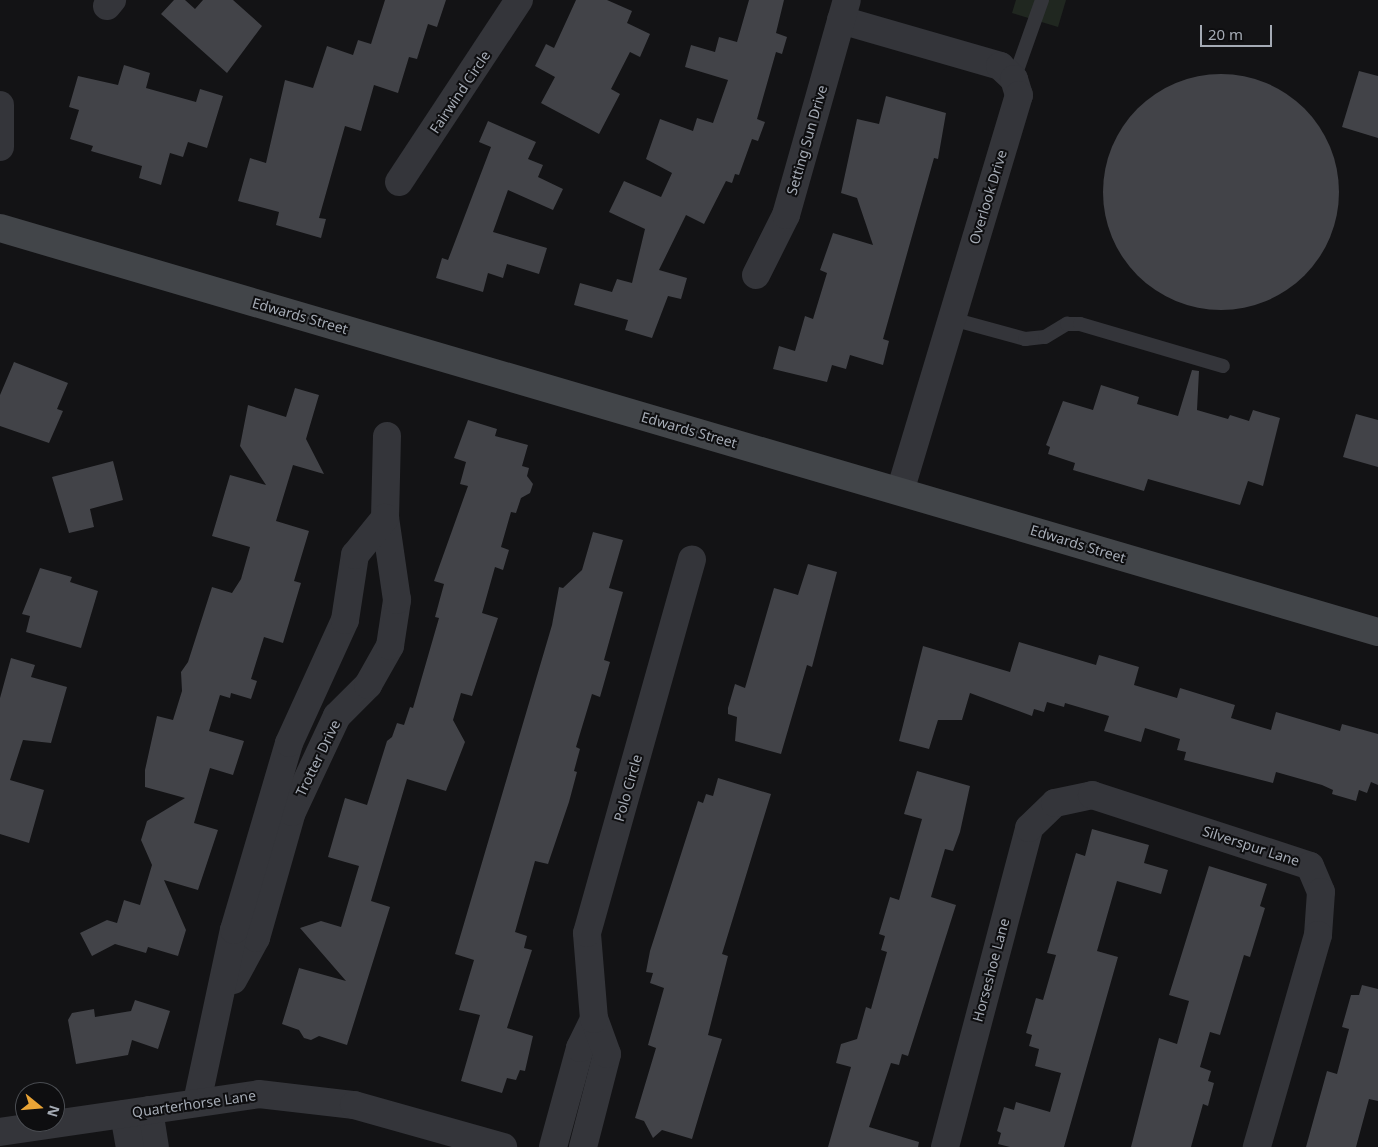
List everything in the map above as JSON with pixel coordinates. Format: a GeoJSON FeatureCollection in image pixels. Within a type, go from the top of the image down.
{"type":"FeatureCollection","features":[{"type":"Feature","properties":{"kind":"main road","name":"Edwards Street"},"geometry":{"type":"LineString","coordinates":[[0,228],[1378,632]]}},
{"type":"Feature","properties":{"kind":"street","name":"Fairwind Circle"},"geometry":{"type":"LineString","coordinates":[[399,182],[519,0]]}},
{"type":"Feature","properties":{"kind":"street"},"geometry":{"type":"LineString","coordinates":[[844,10],[1000,66],[1014,79]]}},
{"type":"Feature","properties":{"kind":"street","name":"Setting Sun Drive"},"geometry":{"type":"LineString","coordinates":[[756,275],[786,215],[844,10]]}},
{"type":"Feature","properties":{"kind":"street","name":"Overlook Drive"},"geometry":{"type":"LineString","coordinates":[[900,491],[1019,95],[1014,79]]}},
{"type":"Feature","properties":{"kind":"street"},"geometry":{"type":"LineString","coordinates":[[0,105],[0,147]]}},
{"type":"Feature","properties":{"kind":"street","name":"Trotter Drive"},"geometry":{"type":"LineString","coordinates":[[222,1001],[256,938],[292,812],[337,716],[368,684],[390,646],[397,600],[385,518],[387,436]]}},
{"type":"Feature","properties":{"kind":"street","name":"Trotter Drive"},"geometry":{"type":"LineString","coordinates":[[197,1102],[222,1001],[234,930],[289,743],[345,620],[355,555],[385,518]]}},
{"type":"Feature","properties":{"kind":"street","name":"Polo Circle"},"geometry":{"type":"LineString","coordinates":[[583,1147],[607,1054],[594,1019],[587,933],[692,559]]}},
{"type":"Feature","properties":{"kind":"street","name":"Silverspur Lane"},"geometry":{"type":"LineString","coordinates":[[1055,802],[1092,795],[1310,866],[1321,892],[1318,935],[1257,1147]]}},
{"type":"Feature","properties":{"kind":"street","name":"Horseshoe Lane"},"geometry":{"type":"LineString","coordinates":[[945,1147],[1029,828],[1055,802]]}},
{"type":"Feature","properties":{"kind":"street"},"geometry":{"type":"LineString","coordinates":[[553,1147],[580,1048],[594,1019]]}},
{"type":"Feature","properties":{"kind":"street","name":"Quarterhorse Lane"},"geometry":{"type":"LineString","coordinates":[[0,1132],[259,1094],[354,1105],[502,1147]]}},
{"type":"Feature","properties":{"kind":"street"},"geometry":{"type":"LineString","coordinates":[[130,1147],[137,1112]]}},
{"type":"Feature","properties":{"kind":"street"},"geometry":{"type":"LineString","coordinates":[[137,1112],[155,1147]]}},
{"type":"Feature","properties":{"kind":"lane"},"geometry":{"type":"LineString","coordinates":[[1014,79],[1042,0]]}},
{"type":"Feature","properties":{"kind":"lane"},"geometry":{"type":"LineString","coordinates":[[952,319],[1030,339],[1045,337],[1067,324],[1080,324],[1223,366]]}},
{"type":"Feature","properties":{"kind":"shaded area"},"geometry":{"type":"Polygon","coordinates":[[[1016,0],[1066,0],[1058,27],[1012,13],[1016,0]]]}},
{"type":"Feature","properties":{"kind":"building"},"geometry":{"type":"Polygon","coordinates":[[[174,0],[185,0],[195,9],[203,0],[233,0],[262,26],[227,73],[161,14],[174,0]]]}},
{"type":"Feature","properties":{"kind":"building"},"geometry":{"type":"Polygon","coordinates":[[[385,0],[446,0],[437,27],[428,24],[417,59],[409,57],[398,93],[374,85],[361,131],[345,126],[319,218],[326,219],[321,238],[276,225],[279,212],[238,201],[250,158],[266,163],[285,80],[313,88],[327,46],[353,55],[358,40],[371,44],[385,0]]]}},
{"type":"Feature","properties":{"kind":"building"},"geometry":{"type":"Polygon","coordinates":[[[576,0],[607,0],[632,11],[627,23],[650,34],[640,57],[630,52],[611,89],[620,94],[599,134],[541,103],[555,77],[535,66],[546,44],[554,48],[576,0]]]}},
{"type":"Feature","properties":{"kind":"building"},"geometry":{"type":"Polygon","coordinates":[[[749,0],[784,0],[776,33],[787,37],[782,54],[776,52],[757,119],[765,122],[758,141],[752,139],[739,175],[735,174],[732,183],[726,181],[704,224],[686,215],[659,270],[687,278],[681,299],[668,296],[652,338],[625,330],[628,320],[574,305],[580,283],[612,292],[617,279],[632,283],[645,229],[609,212],[624,181],[661,197],[672,173],[646,159],[660,119],[693,131],[697,118],[713,123],[728,80],[685,67],[691,45],[715,52],[719,37],[737,42],[749,0]]]}},
{"type":"Feature","properties":{"kind":"building"},"geometry":{"type":"Polygon","coordinates":[[[124,65],[150,73],[146,88],[196,102],[200,89],[223,96],[207,148],[188,142],[183,157],[170,153],[161,185],[139,178],[142,166],[91,151],[93,146],[70,139],[79,110],[69,107],[78,76],[118,85],[124,65]]]}},
{"type":"Feature","properties":{"kind":"building"},"geometry":{"type":"Polygon","coordinates":[[[1359,71],[1378,76],[1378,138],[1342,127],[1359,71]]]}},
{"type":"Feature","properties":{"kind":"building"},"geometry":{"type":"Polygon","coordinates":[[[1221,74],[1244,76],[1277,88],[1296,101],[1312,117],[1325,136],[1334,158],[1339,192],[1337,215],[1325,248],[1312,267],[1296,283],[1277,296],[1255,305],[1221,310],[1198,308],[1165,296],[1146,283],[1130,267],[1117,248],[1108,226],[1103,192],[1105,169],[1117,136],[1130,117],[1146,101],[1165,88],[1187,79],[1221,74]]]}},
{"type":"Feature","properties":{"kind":"building"},"geometry":{"type":"Polygon","coordinates":[[[886,96],[946,113],[938,159],[934,158],[883,339],[889,341],[883,365],[850,355],[846,369],[832,365],[827,382],[773,369],[779,346],[795,351],[805,316],[813,319],[827,273],[820,270],[833,233],[873,245],[857,198],[841,193],[857,119],[879,124],[886,96]]]}},
{"type":"Feature","properties":{"kind":"building"},"geometry":{"type":"Polygon","coordinates":[[[488,121],[536,142],[528,159],[543,165],[538,177],[563,189],[553,210],[508,190],[493,232],[547,248],[539,274],[507,264],[503,278],[488,273],[483,292],[436,278],[442,258],[448,260],[491,147],[479,142],[488,121]]]}},
{"type":"Feature","properties":{"kind":"building"},"geometry":{"type":"Polygon","coordinates":[[[14,362],[68,383],[57,409],[63,411],[49,443],[0,426],[0,395],[14,362]]]}},
{"type":"Feature","properties":{"kind":"building"},"geometry":{"type":"Polygon","coordinates":[[[1192,370],[1199,371],[1197,410],[1228,419],[1230,415],[1249,421],[1253,410],[1280,418],[1263,486],[1248,481],[1240,505],[1148,479],[1144,491],[1073,470],[1075,463],[1048,454],[1050,447],[1046,445],[1063,401],[1093,410],[1101,385],[1139,397],[1137,404],[1178,416],[1192,370]]]}},
{"type":"Feature","properties":{"kind":"building"},"geometry":{"type":"Polygon","coordinates":[[[295,388],[319,395],[306,439],[324,474],[293,465],[276,521],[309,531],[294,581],[301,583],[283,643],[264,637],[251,679],[257,681],[251,699],[231,693],[230,698],[220,695],[209,731],[244,741],[233,775],[210,768],[194,823],[218,830],[198,890],[164,880],[186,930],[178,956],[148,947],[146,953],[115,944],[92,956],[80,933],[107,920],[117,923],[124,900],[140,905],[152,865],[141,840],[147,821],[185,798],[145,787],[145,770],[157,716],[173,720],[182,691],[181,672],[188,662],[212,587],[232,593],[241,579],[250,547],[212,536],[230,475],[266,485],[240,446],[248,405],[286,417],[295,388]]]}},
{"type":"Feature","properties":{"kind":"building"},"geometry":{"type":"Polygon","coordinates":[[[1356,414],[1378,420],[1378,467],[1343,457],[1356,414]]]}},
{"type":"Feature","properties":{"kind":"building"},"geometry":{"type":"Polygon","coordinates":[[[468,420],[497,429],[495,436],[528,445],[522,466],[529,468],[527,476],[533,484],[530,493],[521,498],[516,513],[511,512],[501,547],[509,550],[503,570],[495,567],[482,613],[498,618],[472,696],[461,693],[453,720],[465,742],[446,791],[407,779],[371,901],[390,907],[347,1045],[319,1036],[311,1040],[304,1038],[299,1030],[282,1024],[299,968],[346,981],[300,928],[321,921],[341,927],[359,866],[328,857],[345,798],[367,805],[387,741],[392,737],[397,723],[404,725],[410,707],[413,708],[439,618],[435,617],[444,584],[434,581],[468,486],[460,484],[466,462],[454,458],[468,420]]]}},
{"type":"Feature","properties":{"kind":"building"},"geometry":{"type":"Polygon","coordinates":[[[113,461],[123,500],[90,509],[94,527],[69,533],[52,477],[113,461]]]}},
{"type":"Feature","properties":{"kind":"building"},"geometry":{"type":"Polygon","coordinates":[[[593,532],[623,540],[609,588],[623,592],[604,660],[610,662],[600,697],[592,694],[576,747],[580,749],[574,771],[577,772],[569,802],[548,864],[535,861],[515,932],[527,936],[524,948],[532,950],[507,1028],[533,1036],[525,1071],[520,1070],[516,1080],[507,1078],[502,1093],[461,1081],[480,1015],[459,1010],[474,960],[455,954],[552,625],[559,587],[563,588],[582,570],[593,532]]]}},
{"type":"Feature","properties":{"kind":"building"},"geometry":{"type":"Polygon","coordinates":[[[808,564],[837,572],[812,667],[807,665],[781,754],[735,741],[737,717],[728,714],[728,708],[735,684],[745,688],[774,588],[798,595],[808,564]]]}},
{"type":"Feature","properties":{"kind":"building"},"geometry":{"type":"Polygon","coordinates":[[[40,568],[72,577],[70,582],[98,591],[81,648],[26,632],[30,616],[22,614],[40,568]]]}},
{"type":"Feature","properties":{"kind":"building"},"geometry":{"type":"Polygon","coordinates":[[[1019,642],[1096,665],[1099,655],[1139,667],[1134,685],[1177,698],[1180,688],[1235,705],[1231,718],[1271,730],[1276,712],[1340,731],[1342,724],[1378,734],[1378,785],[1371,782],[1367,793],[1359,790],[1356,801],[1332,794],[1333,790],[1322,785],[1276,772],[1273,783],[1184,760],[1186,752],[1177,750],[1180,739],[1145,728],[1141,742],[1104,731],[1109,716],[1065,703],[1064,707],[1047,702],[1044,712],[1034,709],[1032,716],[970,693],[962,720],[938,720],[929,749],[899,741],[923,646],[1010,672],[1019,642]]]}},
{"type":"Feature","properties":{"kind":"building"},"geometry":{"type":"Polygon","coordinates":[[[11,658],[35,665],[31,677],[67,687],[51,743],[23,740],[10,780],[44,790],[29,843],[0,834],[0,698],[11,658]]]}},
{"type":"Feature","properties":{"kind":"building"},"geometry":{"type":"Polygon","coordinates":[[[917,771],[970,786],[960,832],[953,851],[945,849],[931,897],[956,905],[908,1056],[902,1054],[899,1065],[891,1063],[869,1127],[919,1142],[918,1147],[828,1147],[851,1067],[836,1063],[841,1044],[857,1039],[866,1007],[871,1009],[887,952],[881,950],[885,936],[879,934],[890,897],[899,900],[922,819],[904,814],[917,771]]]}},
{"type":"Feature","properties":{"kind":"building"},"geometry":{"type":"Polygon","coordinates":[[[718,778],[771,794],[722,954],[728,956],[708,1035],[722,1039],[692,1139],[662,1130],[653,1138],[644,1121],[635,1118],[656,1048],[648,1045],[664,988],[650,983],[653,973],[646,972],[650,951],[698,801],[703,803],[706,794],[713,796],[718,778]]]}},
{"type":"Feature","properties":{"kind":"building"},"geometry":{"type":"Polygon","coordinates":[[[1092,829],[1149,845],[1144,863],[1168,870],[1161,894],[1117,881],[1097,951],[1118,957],[1064,1147],[1010,1147],[998,1144],[1001,1133],[997,1131],[1004,1107],[1014,1110],[1016,1102],[1050,1112],[1061,1073],[1035,1066],[1039,1049],[1029,1046],[1032,1035],[1026,1033],[1036,998],[1043,1000],[1056,955],[1047,953],[1076,853],[1085,856],[1092,829]]]}},
{"type":"Feature","properties":{"kind":"building"},"geometry":{"type":"Polygon","coordinates":[[[1209,866],[1267,884],[1260,906],[1265,908],[1250,957],[1244,955],[1220,1035],[1210,1032],[1200,1067],[1211,1071],[1208,1081],[1214,1083],[1208,1106],[1203,1104],[1191,1147],[1131,1147],[1159,1038],[1177,1044],[1189,1001],[1169,995],[1209,866]]]}},
{"type":"Feature","properties":{"kind":"building"},"geometry":{"type":"Polygon","coordinates":[[[1362,985],[1378,989],[1378,1101],[1369,1099],[1356,1147],[1306,1147],[1327,1071],[1337,1074],[1349,1029],[1342,1027],[1351,995],[1359,995],[1362,985]]]}},
{"type":"Feature","properties":{"kind":"building"},"geometry":{"type":"Polygon","coordinates":[[[135,1000],[170,1011],[158,1049],[132,1040],[128,1055],[76,1064],[68,1020],[72,1013],[94,1009],[95,1017],[131,1011],[135,1000]]]}}]}
